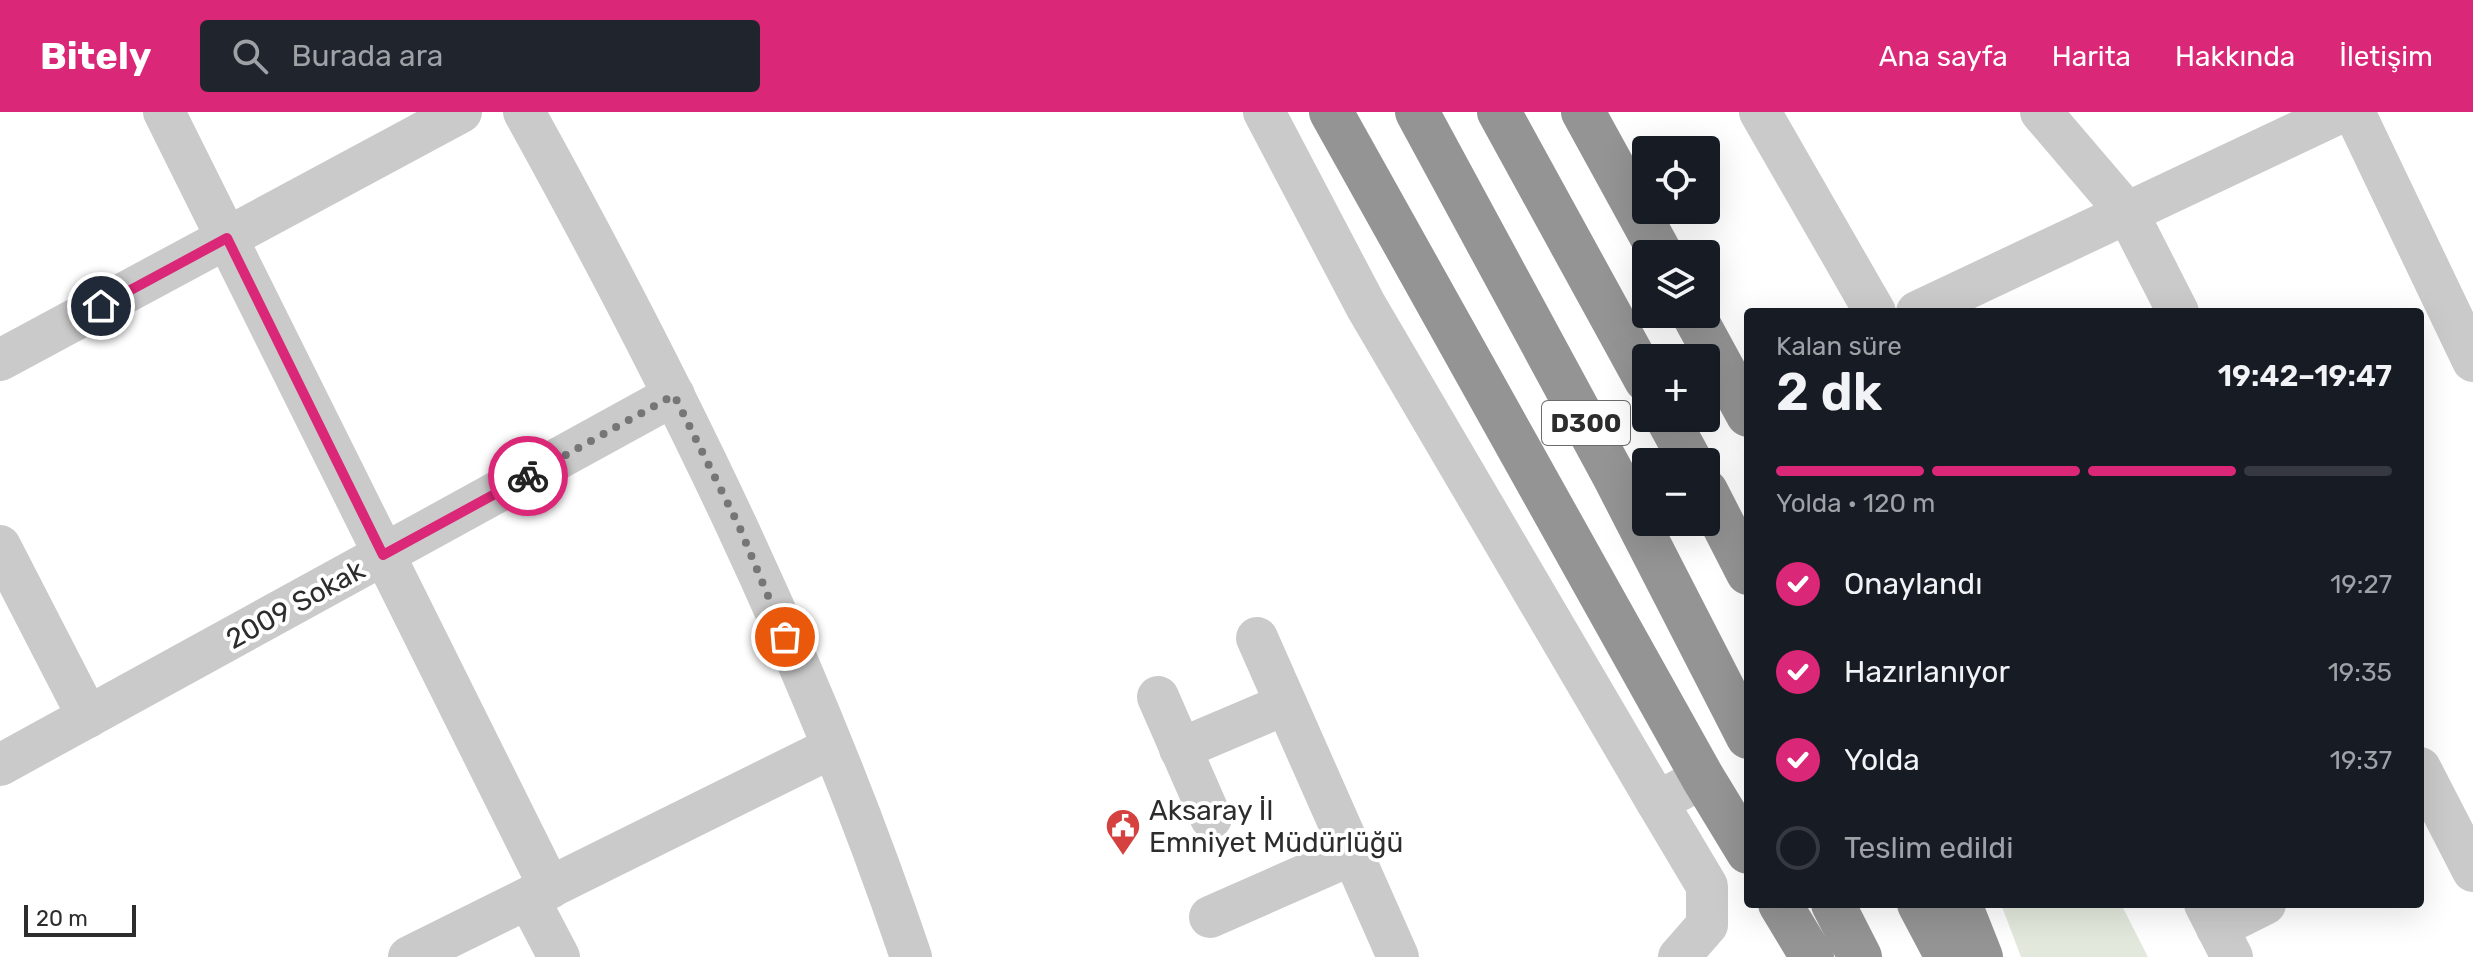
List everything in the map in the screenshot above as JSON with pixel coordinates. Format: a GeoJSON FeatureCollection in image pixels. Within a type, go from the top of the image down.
{"type":"FeatureCollection","features":[{"type":"Feature","properties":{"kind":"highway"},"geometry":{"type":"LineString","coordinates":[[1331,112],[1703,778],[1744,845]]}},
{"type":"Feature","properties":{"kind":"highway","name":"D300"},"geometry":{"type":"LineString","coordinates":[[1417,112],[1614,476],[1744,729]]}},
{"type":"Feature","properties":{"kind":"highway","name":"D300"},"geometry":{"type":"LineString","coordinates":[[1499,112],[1632,354]]}},
{"type":"Feature","properties":{"kind":"highway"},"geometry":{"type":"LineString","coordinates":[[1583,112],[1653,240]]}},
{"type":"Feature","properties":{"kind":"highway"},"geometry":{"type":"LineString","coordinates":[[1701,328],[1744,398]]}},
{"type":"Feature","properties":{"kind":"highway"},"geometry":{"type":"LineString","coordinates":[[1720,518],[1744,565]]}},
{"type":"Feature","properties":{"kind":"highway"},"geometry":{"type":"LineString","coordinates":[[1782,908],[1812,957]]}},
{"type":"Feature","properties":{"kind":"highway"},"geometry":{"type":"LineString","coordinates":[[1835,908],[1860,957]]}},
{"type":"Feature","properties":{"kind":"highway"},"geometry":{"type":"LineString","coordinates":[[1921,908],[1947,957]]}},
{"type":"Feature","properties":{"kind":"highway"},"geometry":{"type":"LineString","coordinates":[[1962,908],[1981,957]]}},
{"type":"Feature","properties":{"kind":"street"},"geometry":{"type":"LineString","coordinates":[[164,112],[383,555],[539,893],[559,957]]}},
{"type":"Feature","properties":{"kind":"street"},"geometry":{"type":"LineString","coordinates":[[0,360],[461,112]]}},
{"type":"Feature","properties":{"kind":"street"},"geometry":{"type":"LineString","coordinates":[[524,112],[609,265],[739,526],[879,863],[911,957]]}},
{"type":"Feature","properties":{"kind":"street"},"geometry":{"type":"LineString","coordinates":[[1264,112],[1366,306],[1707,886],[1707,925],[1679,957]]}},
{"type":"Feature","properties":{"kind":"street"},"geometry":{"type":"LineString","coordinates":[[1760,112],[1873,308]]}},
{"type":"Feature","properties":{"kind":"street"},"geometry":{"type":"LineString","coordinates":[[2041,112],[2128,214],[2176,308]]}},
{"type":"Feature","properties":{"kind":"street"},"geometry":{"type":"LineString","coordinates":[[1926,308],[2341,112]]}},
{"type":"Feature","properties":{"kind":"street"},"geometry":{"type":"LineString","coordinates":[[2354,112],[2473,361]]}},
{"type":"Feature","properties":{"kind":"street","name":"2009 Sokak"},"geometry":{"type":"LineString","coordinates":[[0,765],[674,395]]}},
{"type":"Feature","properties":{"kind":"street"},"geometry":{"type":"LineString","coordinates":[[0,546],[88,717]]}},
{"type":"Feature","properties":{"kind":"street"},"geometry":{"type":"LineString","coordinates":[[1257,638],[1398,957]]}},
{"type":"Feature","properties":{"kind":"street"},"geometry":{"type":"LineString","coordinates":[[1158,697],[1211,818]]}},
{"type":"Feature","properties":{"kind":"street"},"geometry":{"type":"LineString","coordinates":[[1180,749],[1286,704]]}},
{"type":"Feature","properties":{"kind":"street"},"geometry":{"type":"LineString","coordinates":[[409,957],[831,748]]}},
{"type":"Feature","properties":{"kind":"street"},"geometry":{"type":"LineString","coordinates":[[2424,775],[2473,871]]}},
{"type":"Feature","properties":{"kind":"street"},"geometry":{"type":"LineString","coordinates":[[1657,802],[1703,778]]}},
{"type":"Feature","properties":{"kind":"street"},"geometry":{"type":"LineString","coordinates":[[1210,917],[1353,854]]}},
{"type":"Feature","properties":{"kind":"street"},"geometry":{"type":"LineString","coordinates":[[2218,930],[2258,908]]}},
{"type":"Feature","properties":{"kind":"shaded area"},"geometry":{"type":"Polygon","coordinates":[[[2003,908],[2123,908],[2148,957],[2021,957],[2003,908]]]}},
{"type":"Feature","properties":{"kind":"way so far"},"geometry":{"type":"LineString","coordinates":[[528,476],[674,395],[739,526],[785,637]]}},
{"type":"Feature","properties":{"kind":"place","name":"Aksaray İl Emniyet Müdürlüğü"},"geometry":{"type":"Point","coordinates":[1123,857]}},
{"type":"Feature","properties":{"kind":"route"},"geometry":{"type":"LineString","coordinates":[[101,306],[227,238],[383,555],[528,476]]}}]}
